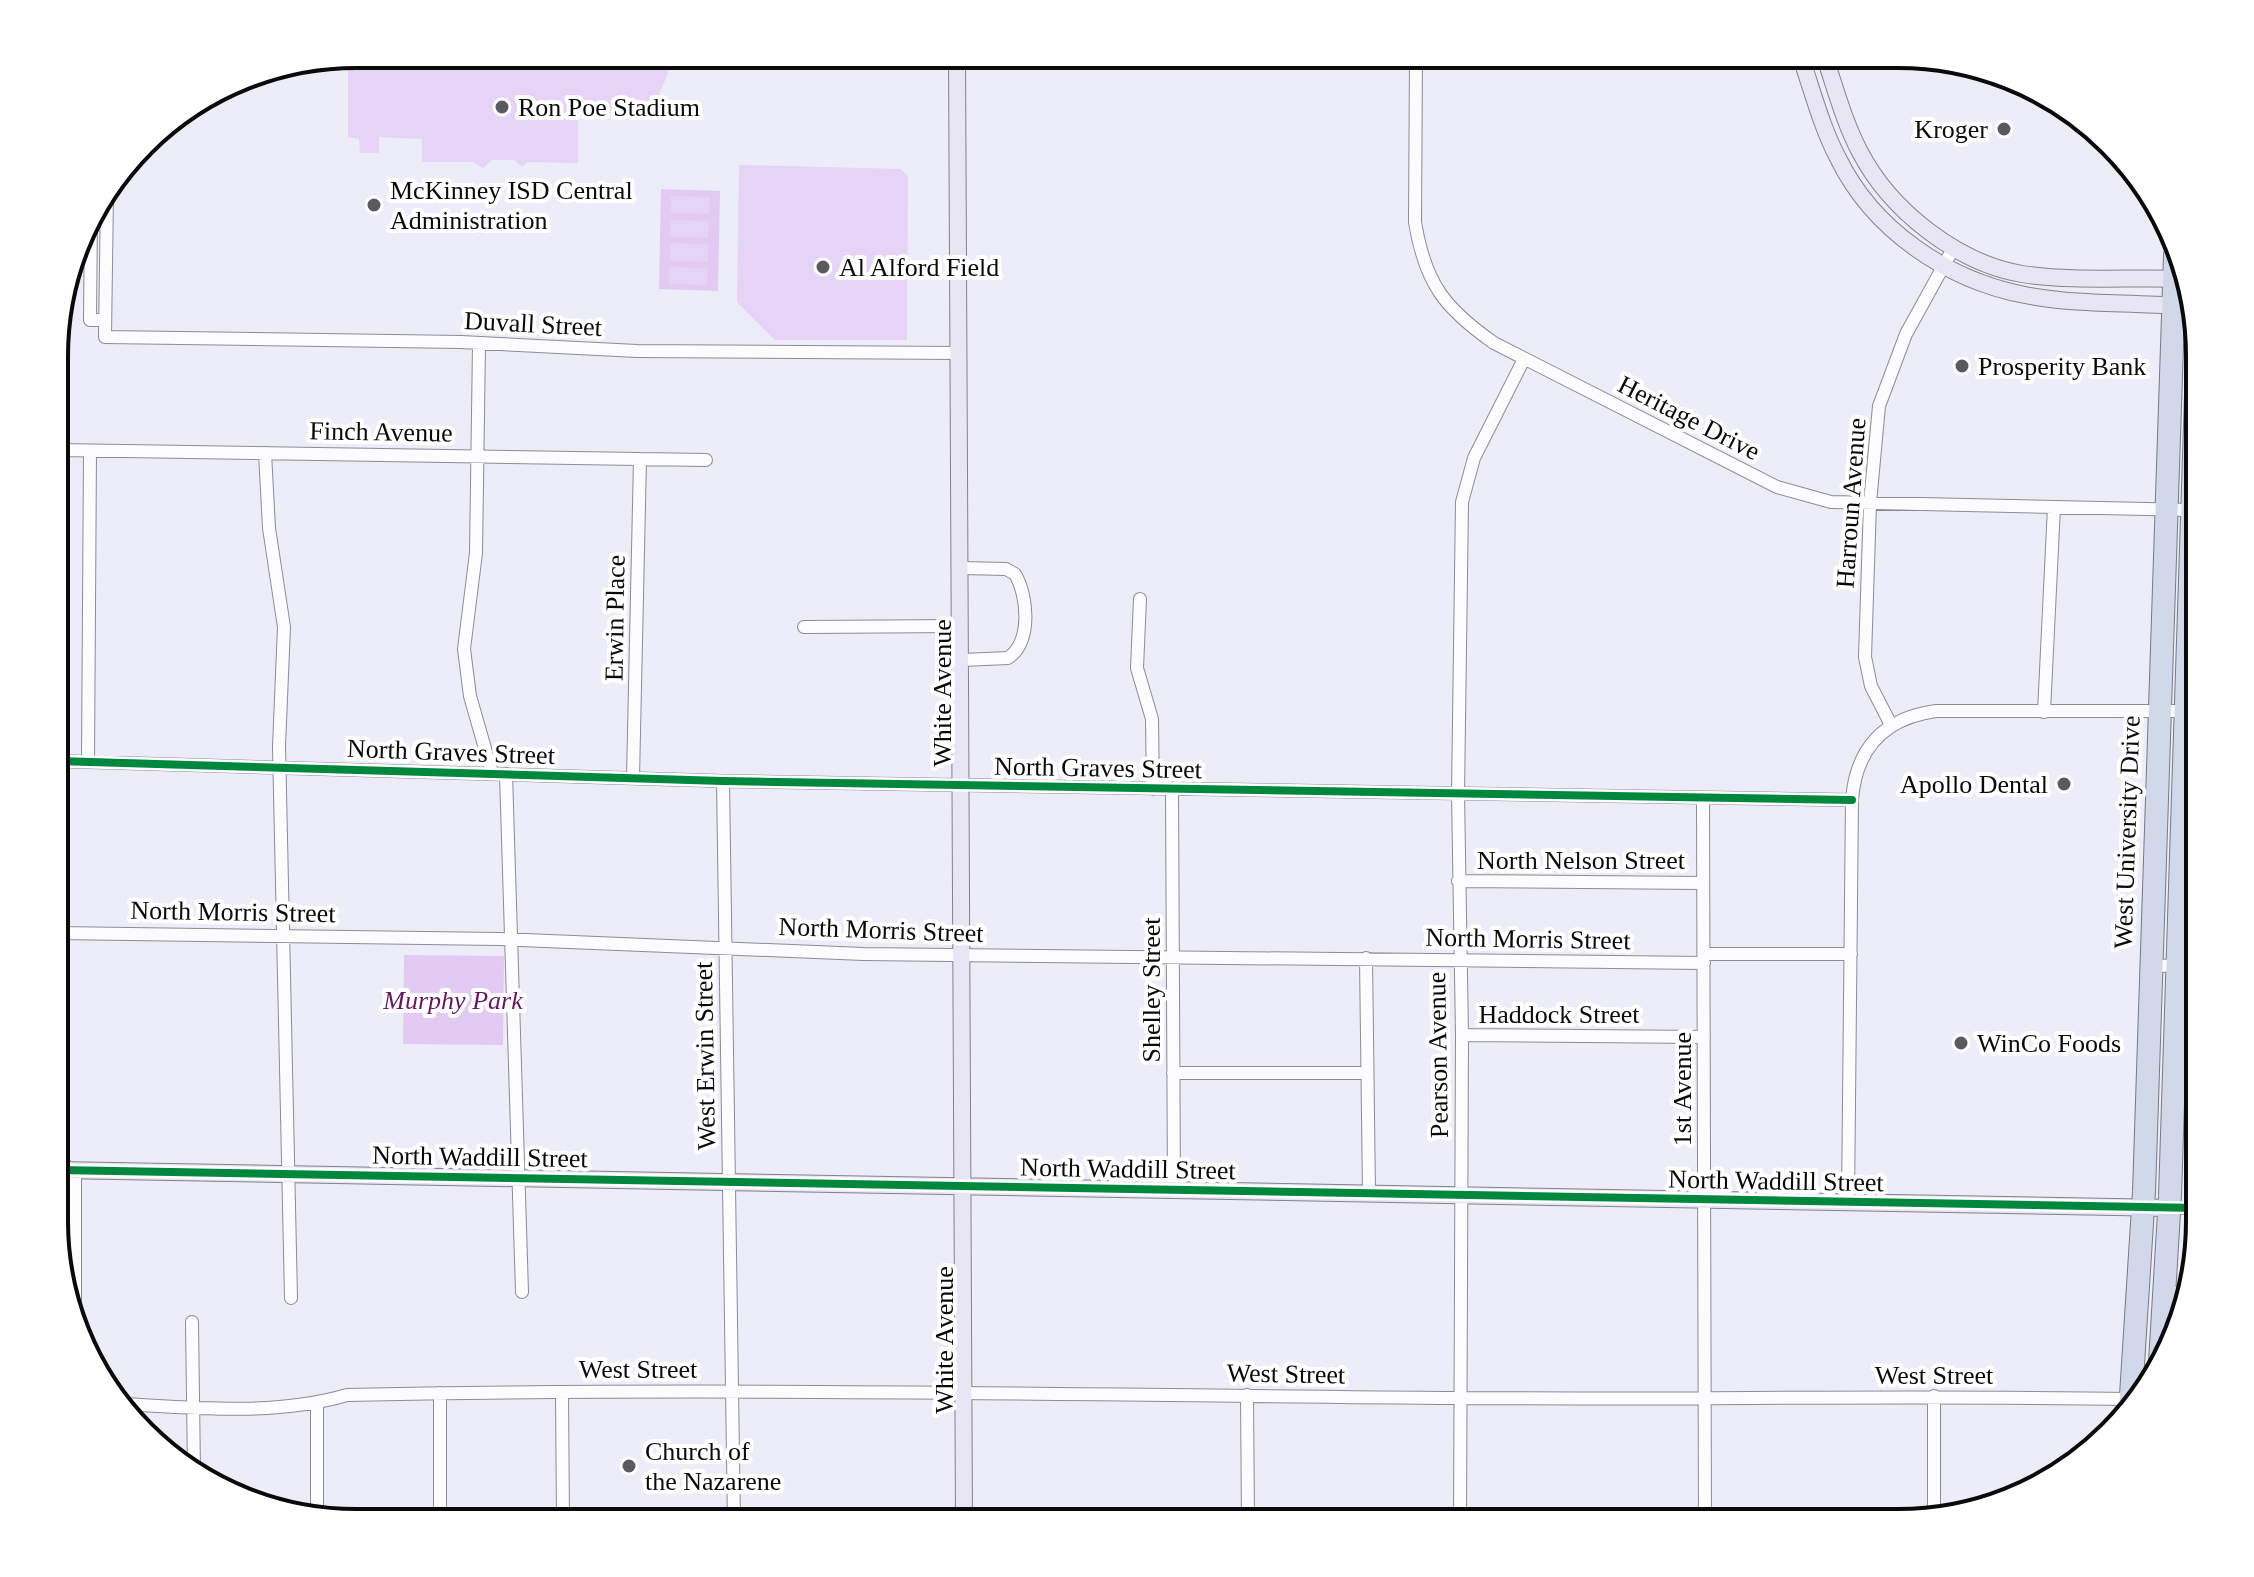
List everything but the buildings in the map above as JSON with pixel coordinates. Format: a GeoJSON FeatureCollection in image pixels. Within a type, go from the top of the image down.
{"type":"FeatureCollection","features":[{"type":"Feature","properties":{"kind":"highway","name":"West University Drive"},"geometry":{"type":"LineString","coordinates":[[2132,1388],[2144,1206],[2167,509],[2181,305]]}},
{"type":"Feature","properties":{"kind":"highway","name":"West University Drive"},"geometry":{"type":"LineString","coordinates":[[2162,1335],[2186,1004]]}},
{"type":"Feature","properties":{"kind":"street","name":"White Avenue"},"geometry":{"type":"LineString","coordinates":[[957,68],[964,1509]]}},
{"type":"Feature","properties":{"kind":"street","name":"Heritage Drive"},"geometry":{"type":"LineString","coordinates":[[1416,68],[1415,222],[1427,273],[1454,312],[1494,343],[1777,487],[1818,500],[2186,510]]}},
{"type":"Feature","properties":{"kind":"street"},"geometry":{"type":"LineString","coordinates":[[1805,68],[1832,147],[1856,188],[1897,233],[1944,266],[2003,290],[2029,296],[2181,305]]}},
{"type":"Feature","properties":{"kind":"street"},"geometry":{"type":"LineString","coordinates":[[1828,68],[1850,133],[1865,162],[1907,212],[1954,247],[1979,260],[2022,274],[2175,278]]}},
{"type":"Feature","properties":{"kind":"street"},"geometry":{"type":"LineString","coordinates":[[88,252],[90,320],[105,320],[106,213]]}},
{"type":"Feature","properties":{"kind":"street"},"geometry":{"type":"LineString","coordinates":[[97,231],[106,231]]}},
{"type":"Feature","properties":{"kind":"street","name":"Harroun Avenue"},"geometry":{"type":"LineString","coordinates":[[1891,725],[1866,671],[1870,503],[1879,406],[1906,334],[1954,247]]}},
{"type":"Feature","properties":{"kind":"street","name":"Duvall Street"},"geometry":{"type":"LineString","coordinates":[[105,320],[105,337],[960,353]]}},
{"type":"Feature","properties":{"kind":"street"},"geometry":{"type":"LineString","coordinates":[[479,345],[476,553],[464,649],[470,696],[492,773]]}},
{"type":"Feature","properties":{"kind":"street","name":"Pearson Avenue"},"geometry":{"type":"LineString","coordinates":[[1460,1509],[1462,1035],[1458,960],[1458,794],[1464,487],[1474,458],[1524,359]]}},
{"type":"Feature","properties":{"kind":"street","name":"Finch Avenue"},"geometry":{"type":"LineString","coordinates":[[68,450],[706,460]]}},
{"type":"Feature","properties":{"kind":"street"},"geometry":{"type":"LineString","coordinates":[[88,762],[90,451]]}},
{"type":"Feature","properties":{"kind":"street"},"geometry":{"type":"LineString","coordinates":[[265,453],[269,528],[284,627],[281,766],[291,1298]]}},
{"type":"Feature","properties":{"kind":"street","name":"Erwin Place"},"geometry":{"type":"LineString","coordinates":[[633,778],[640,459]]}},
{"type":"Feature","properties":{"kind":"street"},"geometry":{"type":"LineString","coordinates":[[2044,712],[2054,507]]}},
{"type":"Feature","properties":{"kind":"street"},"geometry":{"type":"LineString","coordinates":[[961,568],[1006,569],[1015,574],[1022,593],[1025,625],[1021,644],[1008,658],[962,660]]}},
{"type":"Feature","properties":{"kind":"street"},"geometry":{"type":"LineString","coordinates":[[1140,599],[1137,668],[1152,719],[1153,789]]}},
{"type":"Feature","properties":{"kind":"street"},"geometry":{"type":"LineString","coordinates":[[804,627],[961,626]]}},
{"type":"Feature","properties":{"kind":"street"},"geometry":{"type":"LineString","coordinates":[[1848,1203],[1852,800],[1856,771],[1864,751],[1891,725],[1916,715],[1949,710],[2186,711]]}},
{"type":"Feature","properties":{"kind":"street","name":"North Graves Street"},"geometry":{"type":"LineString","coordinates":[[68,761],[723,781],[1852,800]]}},
{"type":"Feature","properties":{"kind":"street"},"geometry":{"type":"LineString","coordinates":[[506,774],[522,1292]]}},
{"type":"Feature","properties":{"kind":"street","name":"West Erwin Street"},"geometry":{"type":"LineString","coordinates":[[723,781],[734,1509]]}},
{"type":"Feature","properties":{"kind":"street","name":"Shelley Street"},"geometry":{"type":"LineString","coordinates":[[1172,789],[1174,1191]]}},
{"type":"Feature","properties":{"kind":"street","name":"1st Avenue"},"geometry":{"type":"LineString","coordinates":[[1703,798],[1705,1509]]}},
{"type":"Feature","properties":{"kind":"street","name":"North Nelson Street"},"geometry":{"type":"LineString","coordinates":[[1458,881],[1703,883]]}},
{"type":"Feature","properties":{"kind":"street","name":"North Morris Street"},"geometry":{"type":"LineString","coordinates":[[68,933],[512,940],[963,955],[1458,960],[1851,954]]}},
{"type":"Feature","properties":{"kind":"street"},"geometry":{"type":"LineString","coordinates":[[1366,958],[1369,1193]]}},
{"type":"Feature","properties":{"kind":"street"},"geometry":{"type":"LineString","coordinates":[[2151,966],[2186,966]]}},
{"type":"Feature","properties":{"kind":"street","name":"Haddock Street"},"geometry":{"type":"LineString","coordinates":[[1462,1035],[1704,1037]]}},
{"type":"Feature","properties":{"kind":"street"},"geometry":{"type":"LineString","coordinates":[[1173,1073],[1367,1073]]}},
{"type":"Feature","properties":{"kind":"street","name":"North Waddill Street"},"geometry":{"type":"LineString","coordinates":[[68,1170],[2186,1208]]}},
{"type":"Feature","properties":{"kind":"street"},"geometry":{"type":"LineString","coordinates":[[68,1173],[75,1178],[75,1282]]}},
{"type":"Feature","properties":{"kind":"street"},"geometry":{"type":"LineString","coordinates":[[2165,1293],[2176,1293]]}},
{"type":"Feature","properties":{"kind":"street"},"geometry":{"type":"LineString","coordinates":[[192,1322],[194,1459]]}},
{"type":"Feature","properties":{"kind":"street","name":"West Street"},"geometry":{"type":"LineString","coordinates":[[135,1404],[260,1408],[317,1404],[347,1395],[732,1391],[1460,1398],[1934,1396],[2119,1404]]}},
{"type":"Feature","properties":{"kind":"street"},"geometry":{"type":"LineString","coordinates":[[562,1392],[563,1509]]}},
{"type":"Feature","properties":{"kind":"street"},"geometry":{"type":"LineString","coordinates":[[440,1393],[440,1509]]}},
{"type":"Feature","properties":{"kind":"street"},"geometry":{"type":"LineString","coordinates":[[1247,1395],[1248,1509]]}},
{"type":"Feature","properties":{"kind":"street"},"geometry":{"type":"LineString","coordinates":[[1934,1396],[1934,1507]]}},
{"type":"Feature","properties":{"kind":"street"},"geometry":{"type":"LineString","coordinates":[[317,1404],[317,1507]]}},
{"type":"Feature","properties":{"kind":"green space"},"geometry":{"type":"Polygon","coordinates":[[[661,189],[720,191],[718,291],[659,289],[661,189]]]}},
{"type":"Feature","properties":{"kind":"green space","name":"Murphy Park"},"geometry":{"type":"Polygon","coordinates":[[[404,955],[504,956],[503,1045],[403,1044],[404,955]]]}},
{"type":"Feature","properties":{"kind":"shaded area","name":"Ron Poe Stadium"},"geometry":{"type":"Polygon","coordinates":[[[668,68],[658,98],[658,113],[578,113],[578,163],[527,162],[522,167],[514,160],[492,160],[483,168],[473,162],[422,162],[422,139],[379,137],[379,153],[360,153],[359,139],[348,137],[348,69],[668,68]]]}},
{"type":"Feature","properties":{"kind":"shaded area","name":"Al Alford Field"},"geometry":{"type":"Polygon","coordinates":[[[739,165],[901,169],[908,177],[907,340],[775,340],[737,302],[739,165]]]}},
{"type":"Feature","properties":{"kind":"shaded area"},"geometry":{"type":"Polygon","coordinates":[[[671,196],[710,197],[709,214],[671,213],[671,196]]]}},
{"type":"Feature","properties":{"kind":"shaded area"},"geometry":{"type":"Polygon","coordinates":[[[671,220],[709,221],[708,238],[670,237],[671,220]]]}},
{"type":"Feature","properties":{"kind":"shaded area"},"geometry":{"type":"Polygon","coordinates":[[[670,243],[708,244],[708,262],[670,261],[670,243]]]}},
{"type":"Feature","properties":{"kind":"shaded area"},"geometry":{"type":"Polygon","coordinates":[[[669,267],[708,268],[707,285],[669,284],[669,267]]]}},
{"type":"Feature","properties":{"kind":"cycle path"},"geometry":{"type":"LineString","coordinates":[[68,761],[723,781],[1852,800]]}},
{"type":"Feature","properties":{"kind":"cycle path"},"geometry":{"type":"LineString","coordinates":[[68,1170],[2186,1208]]}},
{"type":"Feature","properties":{"kind":"place","name":"Ron Poe Stadium"},"geometry":{"type":"Point","coordinates":[502,107]}},
{"type":"Feature","properties":{"kind":"place","name":"Kroger"},"geometry":{"type":"Point","coordinates":[2004,129]}},
{"type":"Feature","properties":{"kind":"place","name":"McKinney ISD Central Administration"},"geometry":{"type":"Point","coordinates":[374,205]}},
{"type":"Feature","properties":{"kind":"place","name":"Al Alford Field"},"geometry":{"type":"Point","coordinates":[823,267]}},
{"type":"Feature","properties":{"kind":"place","name":"Prosperity Bank"},"geometry":{"type":"Point","coordinates":[1962,366]}},
{"type":"Feature","properties":{"kind":"place","name":"Apollo Dental"},"geometry":{"type":"Point","coordinates":[2064,784]}},
{"type":"Feature","properties":{"kind":"place","name":"WinCo Foods"},"geometry":{"type":"Point","coordinates":[1961,1043]}},
{"type":"Feature","properties":{"kind":"place","name":"Church of the Nazarene"},"geometry":{"type":"Point","coordinates":[629,1466]}}]}
